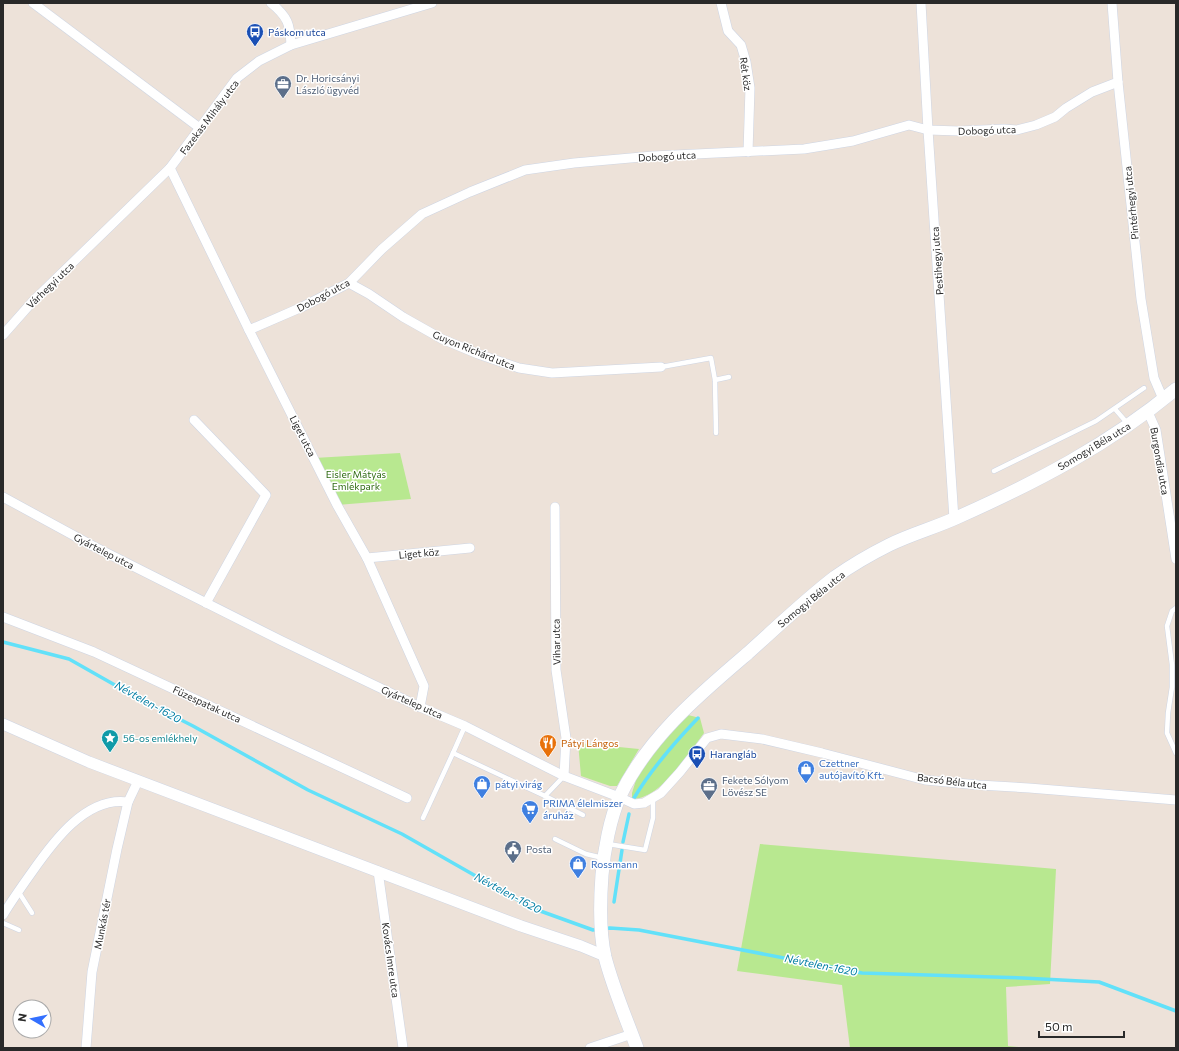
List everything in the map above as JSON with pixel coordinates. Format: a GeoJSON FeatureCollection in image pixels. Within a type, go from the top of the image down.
{"type":"FeatureCollection","features":[{"type":"Feature","properties":{"kind":"main road","name":"Somogyi Béla utca"},"geometry":{"type":"LineString","coordinates":[[637,1048],[617,996],[604,949],[601,927],[600,894],[603,858],[619,797],[636,767],[655,741],[684,710],[837,576],[889,545],[954,519],[1060,468],[1106,441],[1148,412],[1176,389]]}},
{"type":"Feature","properties":{"kind":"street"},"geometry":{"type":"LineString","coordinates":[[34,3],[201,129]]}},
{"type":"Feature","properties":{"kind":"street"},"geometry":{"type":"LineString","coordinates":[[271,3],[281,11],[291,28],[291,46]]}},
{"type":"Feature","properties":{"kind":"street","name":"Fazekas Mihály utca"},"geometry":{"type":"LineString","coordinates":[[100,237],[170,168],[201,129],[237,78],[259,61],[291,46],[432,3]]}},
{"type":"Feature","properties":{"kind":"street","name":"Rét köz"},"geometry":{"type":"LineString","coordinates":[[720,3],[728,31],[741,45],[746,62],[750,88],[748,152]]}},
{"type":"Feature","properties":{"kind":"street","name":"Pestihegyi utca"},"geometry":{"type":"LineString","coordinates":[[921,3],[954,519]]}},
{"type":"Feature","properties":{"kind":"street","name":"Pintérhegyi utca"},"geometry":{"type":"LineString","coordinates":[[1112,3],[1118,82],[1141,299],[1154,378],[1163,399]]}},
{"type":"Feature","properties":{"kind":"street","name":"Dobogó utca"},"geometry":{"type":"LineString","coordinates":[[249,330],[302,307],[349,283],[382,249],[422,214],[470,192],[525,170],[574,163],[653,156],[804,149],[846,142],[909,125],[928,130],[1017,130],[1036,125],[1055,117],[1066,108],[1092,92],[1118,82]]}},
{"type":"Feature","properties":{"kind":"street","name":"Liget utca"},"geometry":{"type":"LineString","coordinates":[[170,168],[337,505],[367,558],[424,686],[420,707]]}},
{"type":"Feature","properties":{"kind":"street","name":"Várhegyi utca"},"geometry":{"type":"LineString","coordinates":[[3,335],[33,301],[100,237]]}},
{"type":"Feature","properties":{"kind":"street","name":"Guyon Richárd utca"},"geometry":{"type":"LineString","coordinates":[[349,283],[369,294],[403,317],[442,339],[519,368],[552,373],[660,367]]}},
{"type":"Feature","properties":{"kind":"street","name":"Burgondia utca"},"geometry":{"type":"LineString","coordinates":[[1148,412],[1156,430],[1176,559]]}},
{"type":"Feature","properties":{"kind":"street"},"geometry":{"type":"LineString","coordinates":[[194,420],[266,495],[206,603]]}},
{"type":"Feature","properties":{"kind":"street","name":"Gyártelep utca"},"geometry":{"type":"LineString","coordinates":[[3,497],[93,546],[282,641],[420,707],[466,726],[564,776],[619,797]]}},
{"type":"Feature","properties":{"kind":"street","name":"Vihar utca"},"geometry":{"type":"LineString","coordinates":[[555,507],[556,670],[566,738],[564,776]]}},
{"type":"Feature","properties":{"kind":"street","name":"Liget köz"},"geometry":{"type":"LineString","coordinates":[[367,558],[470,548]]}},
{"type":"Feature","properties":{"kind":"street","name":"Füzespatak utca"},"geometry":{"type":"LineString","coordinates":[[3,617],[94,652],[407,798]]}},
{"type":"Feature","properties":{"kind":"street"},"geometry":{"type":"LineString","coordinates":[[3,724],[82,760],[521,926],[581,946],[604,949]]}},
{"type":"Feature","properties":{"kind":"street","name":"Bacsó Béla utca"},"geometry":{"type":"LineString","coordinates":[[619,797],[634,804],[644,803],[653,798],[661,793],[680,772],[707,738],[722,734],[762,739],[925,780],[979,786],[1045,789],[1176,800]]}},
{"type":"Feature","properties":{"kind":"street","name":"Munkás tér"},"geometry":{"type":"LineString","coordinates":[[86,1048],[92,972],[128,802],[138,781]]}},
{"type":"Feature","properties":{"kind":"street"},"geometry":{"type":"LineString","coordinates":[[3,915],[46,850],[64,830],[91,809],[111,802],[128,802]]}},
{"type":"Feature","properties":{"kind":"street","name":"Kovács Imre utca"},"geometry":{"type":"LineString","coordinates":[[378,871],[403,1048]]}},
{"type":"Feature","properties":{"kind":"street"},"geometry":{"type":"LineString","coordinates":[[590,1048],[632,1034]]}},
{"type":"Feature","properties":{"kind":"lane"},"geometry":{"type":"LineString","coordinates":[[660,367],[711,358],[715,380],[716,433]]}},
{"type":"Feature","properties":{"kind":"lane"},"geometry":{"type":"LineString","coordinates":[[715,380],[729,377]]}},
{"type":"Feature","properties":{"kind":"lane"},"geometry":{"type":"LineString","coordinates":[[994,471],[1096,421],[1144,388]]}},
{"type":"Feature","properties":{"kind":"lane"},"geometry":{"type":"LineString","coordinates":[[1115,409],[1129,425]]}},
{"type":"Feature","properties":{"kind":"lane"},"geometry":{"type":"LineString","coordinates":[[1176,608],[1172,611],[1167,626],[1172,665],[1172,687],[1167,733],[1176,753]]}},
{"type":"Feature","properties":{"kind":"lane"},"geometry":{"type":"LineString","coordinates":[[423,818],[466,726]]}},
{"type":"Feature","properties":{"kind":"lane"},"geometry":{"type":"LineString","coordinates":[[453,753],[584,815]]}},
{"type":"Feature","properties":{"kind":"lane"},"geometry":{"type":"LineString","coordinates":[[545,796],[564,776]]}},
{"type":"Feature","properties":{"kind":"lane"},"geometry":{"type":"LineString","coordinates":[[606,843],[645,850],[653,818],[653,798]]}},
{"type":"Feature","properties":{"kind":"lane"},"geometry":{"type":"LineString","coordinates":[[555,839],[586,854],[603,858]]}},
{"type":"Feature","properties":{"kind":"lane"},"geometry":{"type":"LineString","coordinates":[[18,891],[32,913]]}},
{"type":"Feature","properties":{"kind":"lane"},"geometry":{"type":"LineString","coordinates":[[3,923],[19,930]]}},
{"type":"Feature","properties":{"kind":"green space","name":"Eisler Mátyás Emlékpark"},"geometry":{"type":"Polygon","coordinates":[[[400,453],[411,499],[337,505],[314,458],[400,453]]]}},
{"type":"Feature","properties":{"kind":"green space"},"geometry":{"type":"Polygon","coordinates":[[[688,715],[700,718],[704,733],[682,763],[663,784],[653,792],[643,797],[632,799],[632,793],[636,780],[655,751],[666,735],[688,715]]]}},
{"type":"Feature","properties":{"kind":"green space"},"geometry":{"type":"Polygon","coordinates":[[[578,743],[639,749],[617,786],[610,786],[581,776],[578,743]]]}},
{"type":"Feature","properties":{"kind":"green space"},"geometry":{"type":"Polygon","coordinates":[[[760,844],[1056,869],[1050,984],[1006,987],[1008,1046],[1029,1048],[850,1048],[842,985],[737,971],[760,844]]]}},
{"type":"Feature","properties":{"kind":"waterway","name":"Névtelen-1620"},"geometry":{"type":"LineString","coordinates":[[3,642],[69,659],[308,790],[402,834],[532,908],[593,930],[610,928],[639,930],[862,973],[1099,982],[1176,1011]]}},
{"type":"Feature","properties":{"kind":"waterway"},"geometry":{"type":"LineString","coordinates":[[634,798],[648,776],[680,737],[698,718]]}},
{"type":"Feature","properties":{"kind":"waterway"},"geometry":{"type":"LineString","coordinates":[[623,842],[629,814]]}},
{"type":"Feature","properties":{"kind":"waterway"},"geometry":{"type":"LineString","coordinates":[[614,902],[622,850]]}},
{"type":"Feature","properties":{"kind":"place","name":"Páskom utca"},"geometry":{"type":"Point","coordinates":[255,47]}},
{"type":"Feature","properties":{"kind":"place","name":"Dr. Horicsányi László ügyvéd"},"geometry":{"type":"Point","coordinates":[283,99]}},
{"type":"Feature","properties":{"kind":"place","name":"56-os emlékhely"},"geometry":{"type":"Point","coordinates":[110,753]}},
{"type":"Feature","properties":{"kind":"place","name":"Pátyi Lángos"},"geometry":{"type":"Point","coordinates":[548,758]}},
{"type":"Feature","properties":{"kind":"place","name":"Harangláb"},"geometry":{"type":"Point","coordinates":[697,769]}},
{"type":"Feature","properties":{"kind":"place","name":"Czettner autójavító Kft."},"geometry":{"type":"Point","coordinates":[806,784]}},
{"type":"Feature","properties":{"kind":"place","name":"pátyi virág"},"geometry":{"type":"Point","coordinates":[482,799]}},
{"type":"Feature","properties":{"kind":"place","name":"Fekete Sólyom Lövész SE"},"geometry":{"type":"Point","coordinates":[709,801]}},
{"type":"Feature","properties":{"kind":"place","name":"PRIMA élelmiszer áruház"},"geometry":{"type":"Point","coordinates":[530,824]}},
{"type":"Feature","properties":{"kind":"place","name":"Posta"},"geometry":{"type":"Point","coordinates":[513,864]}},
{"type":"Feature","properties":{"kind":"place","name":"Rossmann"},"geometry":{"type":"Point","coordinates":[578,879]}}]}
